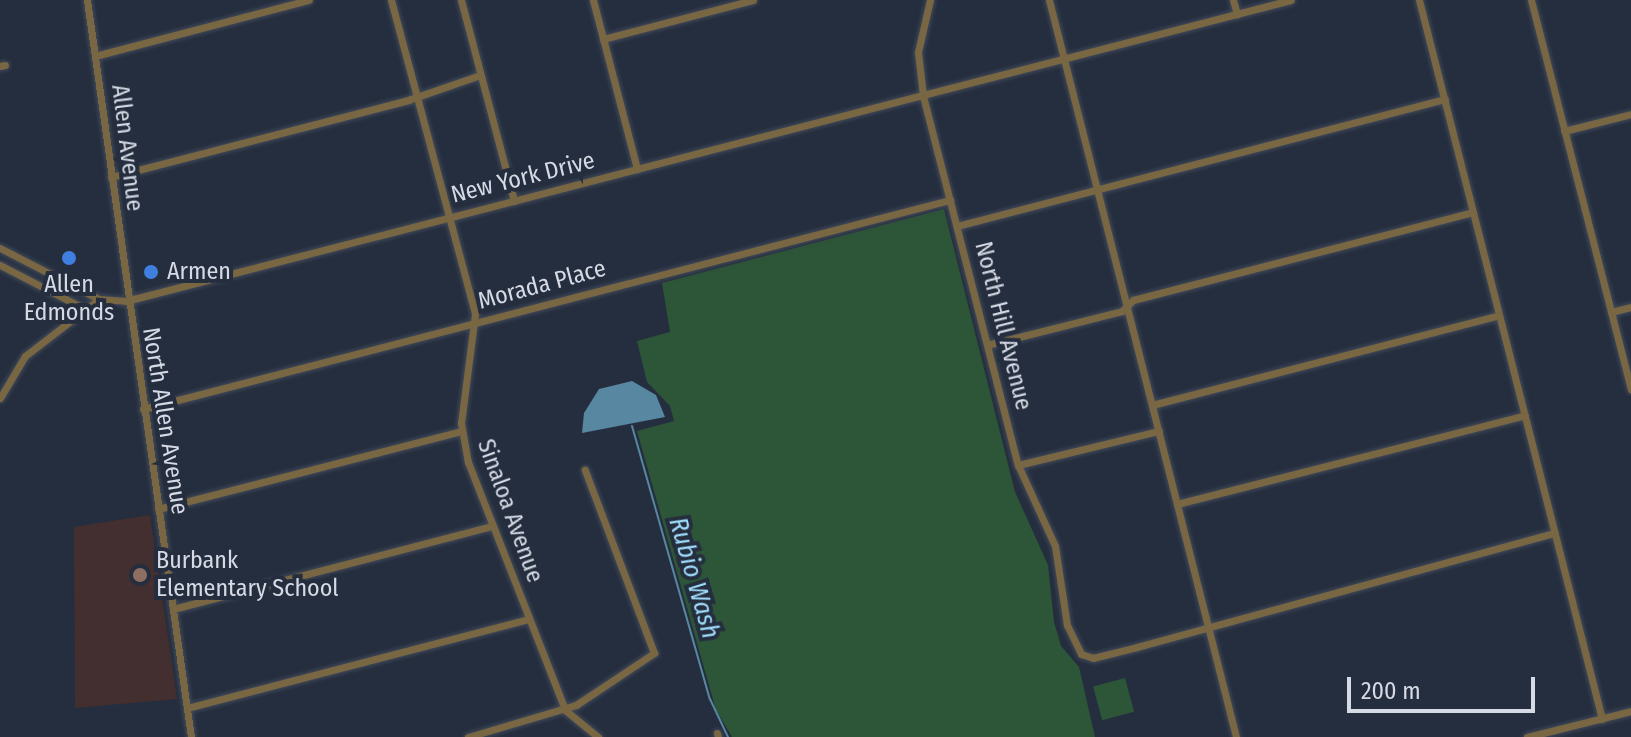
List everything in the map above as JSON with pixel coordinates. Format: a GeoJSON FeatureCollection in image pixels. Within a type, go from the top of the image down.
{"type":"FeatureCollection","features":[{"type":"Feature","properties":{"kind":"street","name":"Allen Avenue"},"geometry":{"type":"LineString","coordinates":[[87,0],[126,301]]}},
{"type":"Feature","properties":{"kind":"street"},"geometry":{"type":"LineString","coordinates":[[95,56],[309,0]]}},
{"type":"Feature","properties":{"kind":"street","name":"Sinaloa Avenue"},"geometry":{"type":"LineString","coordinates":[[391,0],[475,314],[461,431],[491,526],[565,710],[598,737]]}},
{"type":"Feature","properties":{"kind":"street"},"geometry":{"type":"LineString","coordinates":[[461,0],[514,201]]}},
{"type":"Feature","properties":{"kind":"street"},"geometry":{"type":"LineString","coordinates":[[593,0],[637,169]]}},
{"type":"Feature","properties":{"kind":"street"},"geometry":{"type":"LineString","coordinates":[[603,39],[753,0]]}},
{"type":"Feature","properties":{"kind":"street","name":"North Hill Avenue"},"geometry":{"type":"LineString","coordinates":[[930,0],[918,52],[923,96],[1018,465],[1055,546],[1067,625],[1081,654],[1093,658],[1208,625]]}},
{"type":"Feature","properties":{"kind":"street"},"geometry":{"type":"LineString","coordinates":[[1049,0],[1236,737]]}},
{"type":"Feature","properties":{"kind":"street"},"geometry":{"type":"LineString","coordinates":[[1233,0],[1237,14]]}},
{"type":"Feature","properties":{"kind":"street","name":"New York Drive"},"geometry":{"type":"LineString","coordinates":[[0,248],[99,299],[126,301],[1291,0]]}},
{"type":"Feature","properties":{"kind":"street"},"geometry":{"type":"LineString","coordinates":[[1419,0],[1602,719]]}},
{"type":"Feature","properties":{"kind":"street"},"geometry":{"type":"LineString","coordinates":[[1531,0],[1631,389]]}},
{"type":"Feature","properties":{"kind":"street"},"geometry":{"type":"LineString","coordinates":[[111,177],[480,75]]}},
{"type":"Feature","properties":{"kind":"street"},"geometry":{"type":"LineString","coordinates":[[957,226],[1445,99]]}},
{"type":"Feature","properties":{"kind":"street"},"geometry":{"type":"LineString","coordinates":[[1564,131],[1631,114]]}},
{"type":"Feature","properties":{"kind":"street","name":"Morada Place"},"geometry":{"type":"LineString","coordinates":[[143,409],[950,200]]}},
{"type":"Feature","properties":{"kind":"street"},"geometry":{"type":"LineString","coordinates":[[987,345],[1473,212]]}},
{"type":"Feature","properties":{"kind":"street"},"geometry":{"type":"LineString","coordinates":[[0,265],[85,309]]}},
{"type":"Feature","properties":{"kind":"street"},"geometry":{"type":"LineString","coordinates":[[0,398],[25,356],[99,299]]}},
{"type":"Feature","properties":{"kind":"street","name":"North Allen Avenue"},"geometry":{"type":"LineString","coordinates":[[126,301],[191,737]]}},
{"type":"Feature","properties":{"kind":"street"},"geometry":{"type":"LineString","coordinates":[[1611,312],[1631,307]]}},
{"type":"Feature","properties":{"kind":"street"},"geometry":{"type":"LineString","coordinates":[[1152,405],[1499,315]]}},
{"type":"Feature","properties":{"kind":"street"},"geometry":{"type":"LineString","coordinates":[[1177,504],[1525,415]]}},
{"type":"Feature","properties":{"kind":"street"},"geometry":{"type":"LineString","coordinates":[[158,509],[461,431]]}},
{"type":"Feature","properties":{"kind":"street"},"geometry":{"type":"LineString","coordinates":[[1018,465],[1159,431]]}},
{"type":"Feature","properties":{"kind":"street"},"geometry":{"type":"LineString","coordinates":[[468,737],[565,710],[655,649],[585,470]]}},
{"type":"Feature","properties":{"kind":"street"},"geometry":{"type":"LineString","coordinates":[[173,609],[491,526]]}},
{"type":"Feature","properties":{"kind":"street"},"geometry":{"type":"LineString","coordinates":[[1208,625],[1555,533]]}},
{"type":"Feature","properties":{"kind":"street"},"geometry":{"type":"LineString","coordinates":[[187,708],[529,619]]}},
{"type":"Feature","properties":{"kind":"street"},"geometry":{"type":"LineString","coordinates":[[1527,737],[1631,711]]}},
{"type":"Feature","properties":{"kind":"shaded area"},"geometry":{"type":"Polygon","coordinates":[[[150,515],[177,699],[75,708],[74,527],[150,515]]]}},
{"type":"Feature","properties":{"kind":"green space"},"geometry":{"type":"Polygon","coordinates":[[[944,209],[1015,492],[1048,565],[1054,622],[1061,646],[1079,667],[1095,737],[732,737],[716,710],[637,431],[674,421],[670,406],[647,382],[637,341],[670,332],[662,283],[944,209]]]}},
{"type":"Feature","properties":{"kind":"green space"},"geometry":{"type":"Polygon","coordinates":[[[1125,678],[1134,712],[1102,720],[1093,687],[1125,678]]]}},
{"type":"Feature","properties":{"kind":"water"},"geometry":{"type":"Polygon","coordinates":[[[632,381],[656,395],[665,417],[582,433],[584,413],[599,389],[632,381]]]}},
{"type":"Feature","properties":{"kind":"waterway","name":"Rubio Wash"},"geometry":{"type":"LineString","coordinates":[[632,426],[710,699],[728,737]]}},
{"type":"Feature","properties":{"kind":"place","name":"Allen Edmonds"},"geometry":{"type":"Point","coordinates":[69,258]}},
{"type":"Feature","properties":{"kind":"place","name":"Armen"},"geometry":{"type":"Point","coordinates":[151,272]}},
{"type":"Feature","properties":{"kind":"place","name":"Burbank Elementary School"},"geometry":{"type":"Point","coordinates":[140,575]}}]}
